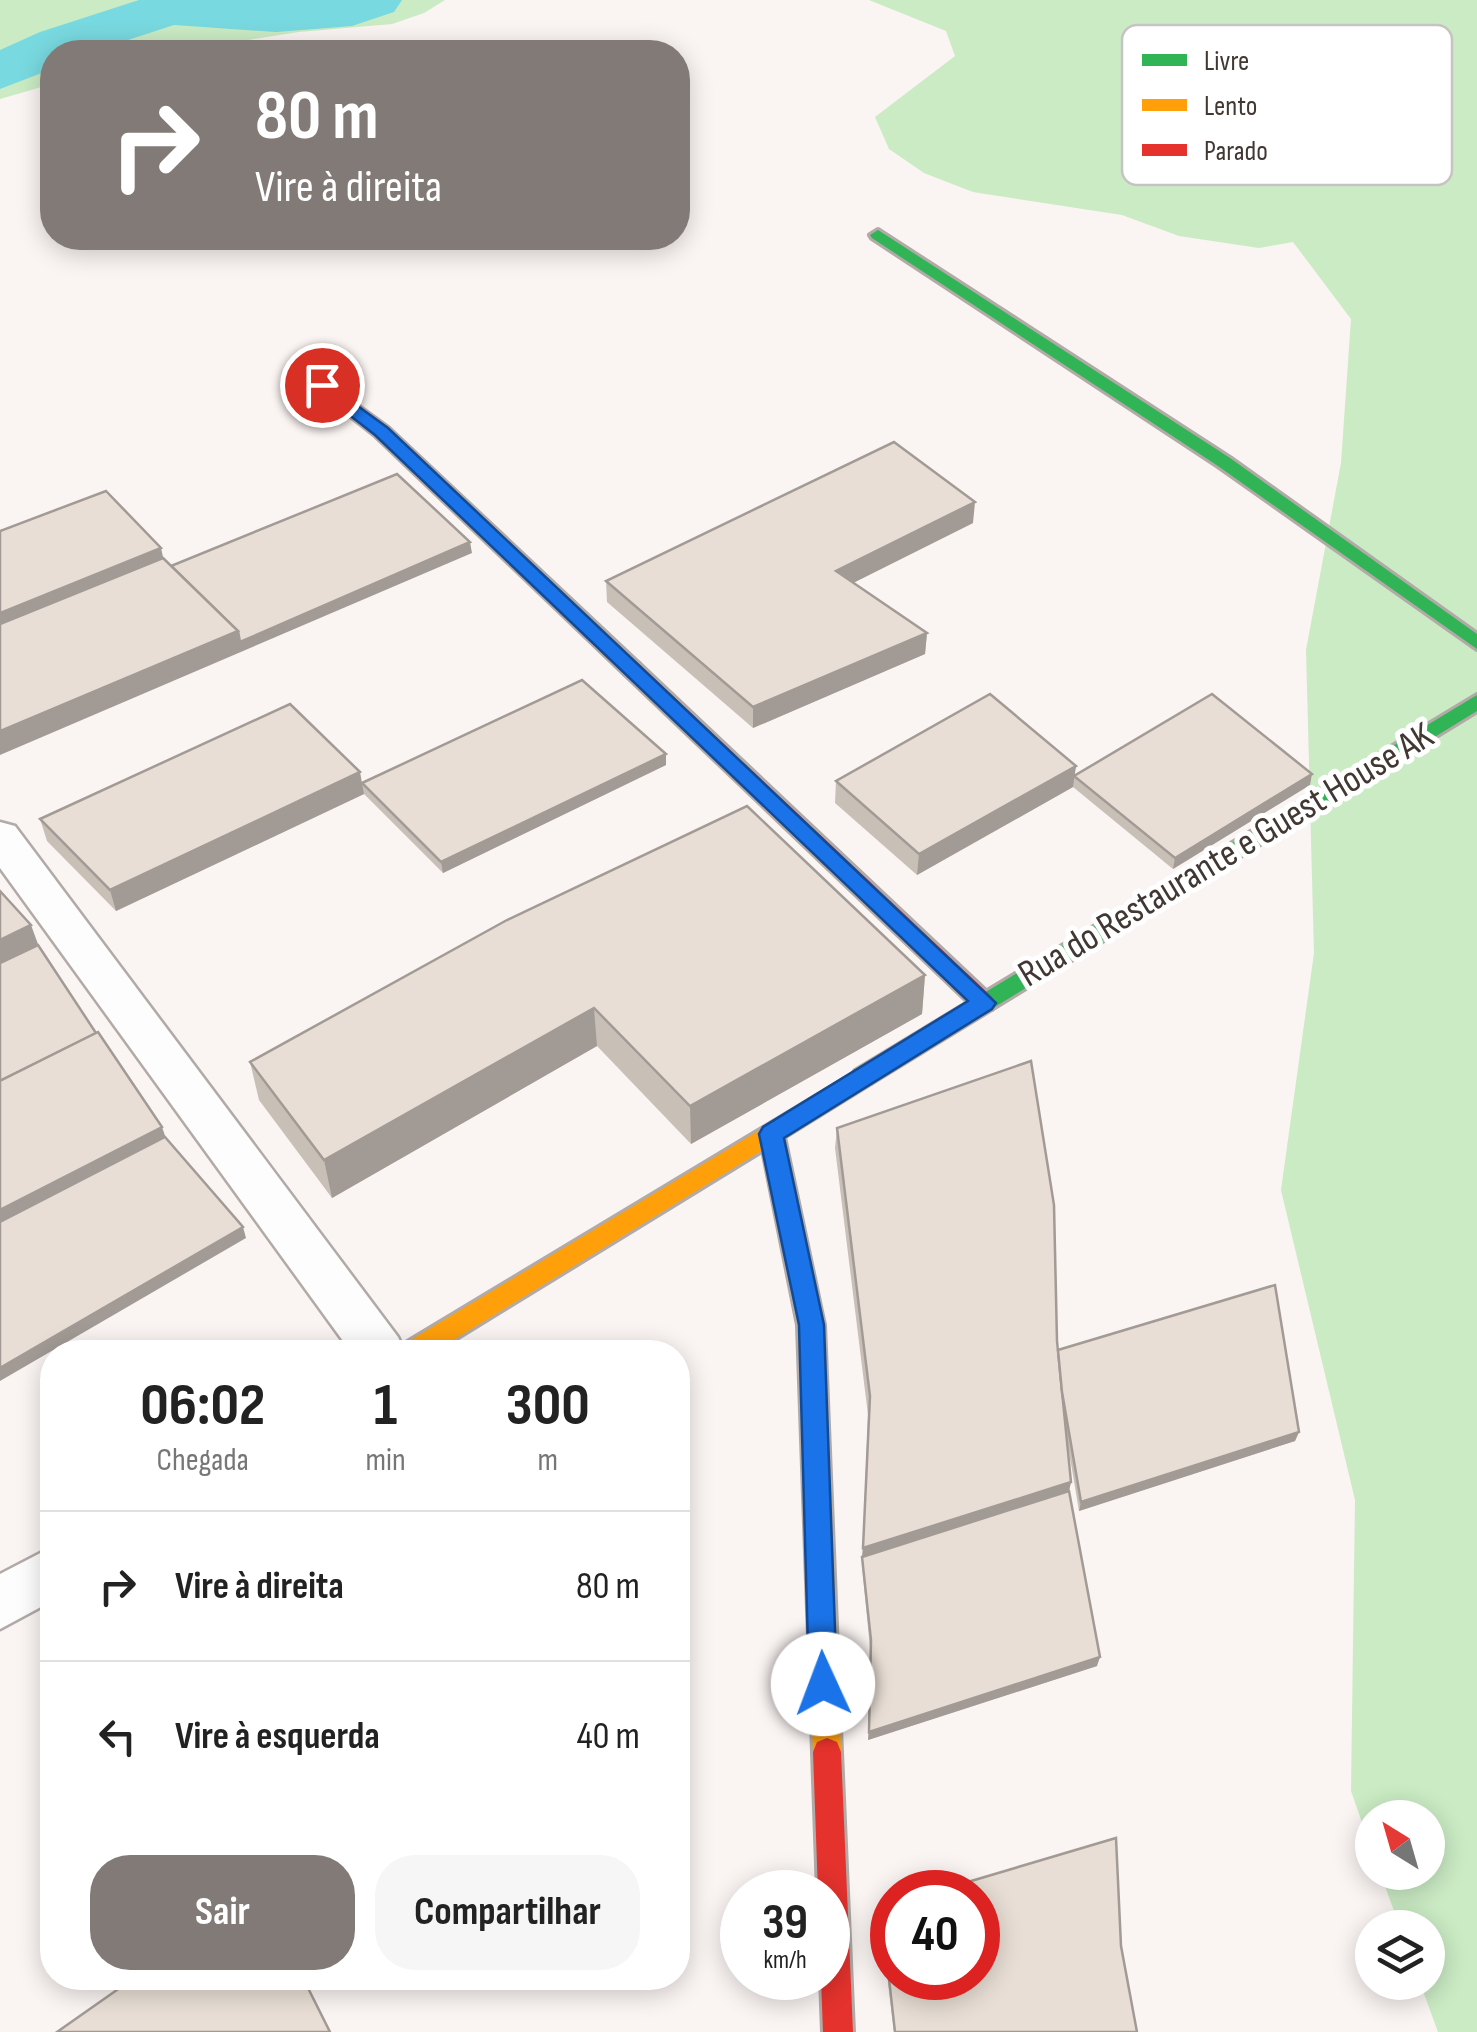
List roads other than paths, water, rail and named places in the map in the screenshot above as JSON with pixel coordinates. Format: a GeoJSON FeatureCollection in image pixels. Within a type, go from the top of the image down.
{"type":"FeatureCollection","features":[{"type":"Feature","properties":{"kind":"street"},"geometry":{"type":"LineString","coordinates":[[878,234],[1224,462],[1477,644]]}},
{"type":"Feature","properties":{"kind":"street"},"geometry":{"type":"LineString","coordinates":[[322,385],[382,432],[984,1003]]}},
{"type":"Feature","properties":{"kind":"street","name":"Rua do Restaurante e Guest House AK"},"geometry":{"type":"LineString","coordinates":[[432,1340],[1477,702]]}},
{"type":"Feature","properties":{"kind":"street"},"geometry":{"type":"LineString","coordinates":[[0,838],[371,1340]]}},
{"type":"Feature","properties":{"kind":"street"},"geometry":{"type":"LineString","coordinates":[[771,1134],[811,1325],[838,2032]]}},
{"type":"Feature","properties":{"kind":"street"},"geometry":{"type":"LineString","coordinates":[[0,1604],[40,1579]]}},
{"type":"Feature","properties":{"kind":"waterway"},"geometry":{"type":"LineString","coordinates":[[72,40],[170,8],[276,15],[352,9],[374,0]]}},
{"type":"Feature","properties":{"kind":"waterway"},"geometry":{"type":"LineString","coordinates":[[0,72],[40,53]]}}]}
